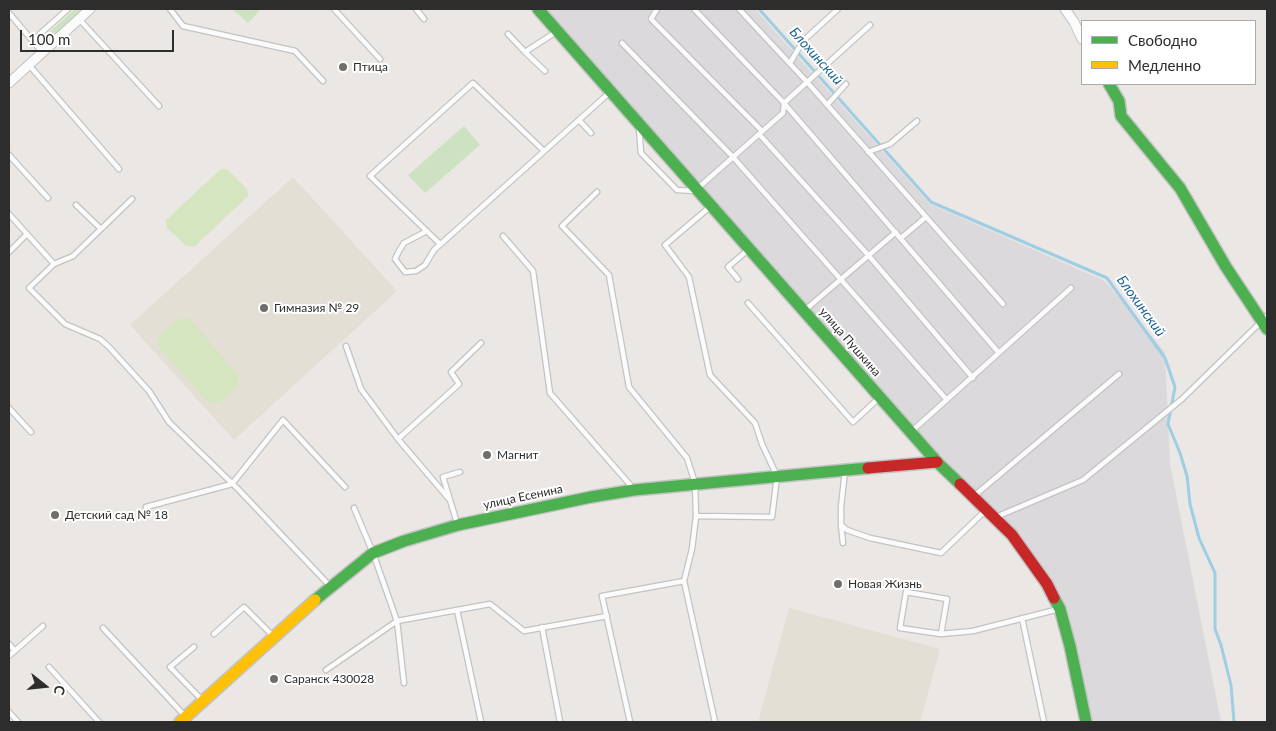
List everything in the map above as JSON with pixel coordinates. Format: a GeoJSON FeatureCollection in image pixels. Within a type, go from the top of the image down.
{"type":"FeatureCollection","features":[{"type":"Feature","properties":{"kind":"street"},"geometry":{"type":"LineString","coordinates":[[9,83],[90,9]]}},
{"type":"Feature","properties":{"kind":"street","name":"улица Пушкина"},"geometry":{"type":"LineString","coordinates":[[538,9],[937,462],[1012,535],[1047,584],[1060,609],[1086,722]]}},
{"type":"Feature","properties":{"kind":"street"},"geometry":{"type":"LineString","coordinates":[[1065,9],[1081,37]]}},
{"type":"Feature","properties":{"kind":"street"},"geometry":{"type":"LineString","coordinates":[[1110,85],[1120,101],[1121,116],[1180,188],[1226,267],[1265,322]]}},
{"type":"Feature","properties":{"kind":"street","name":"улица Есенина"},"geometry":{"type":"LineString","coordinates":[[183,720],[330,586],[373,553],[404,541],[458,525],[591,497],[634,490],[937,462]]}},
{"type":"Feature","properties":{"kind":"lane"},"geometry":{"type":"LineString","coordinates":[[32,41],[68,9]]}},
{"type":"Feature","properties":{"kind":"lane"},"geometry":{"type":"LineString","coordinates":[[170,9],[183,26],[295,51],[323,81]]}},
{"type":"Feature","properties":{"kind":"lane"},"geometry":{"type":"LineString","coordinates":[[334,9],[380,59]]}},
{"type":"Feature","properties":{"kind":"lane"},"geometry":{"type":"LineString","coordinates":[[416,9],[424,19]]}},
{"type":"Feature","properties":{"kind":"lane"},"geometry":{"type":"LineString","coordinates":[[656,9],[651,19],[761,133],[973,378]]}},
{"type":"Feature","properties":{"kind":"lane"},"geometry":{"type":"LineString","coordinates":[[694,9],[784,103],[999,353]]}},
{"type":"Feature","properties":{"kind":"lane"},"geometry":{"type":"LineString","coordinates":[[739,9],[790,63],[809,80],[868,152],[1003,304]]}},
{"type":"Feature","properties":{"kind":"lane"},"geometry":{"type":"LineString","coordinates":[[790,63],[803,41],[838,9]]}},
{"type":"Feature","properties":{"kind":"lane"},"geometry":{"type":"LineString","coordinates":[[9,13],[42,52]]}},
{"type":"Feature","properties":{"kind":"lane"},"geometry":{"type":"LineString","coordinates":[[79,19],[159,106]]}},
{"type":"Feature","properties":{"kind":"lane"},"geometry":{"type":"LineString","coordinates":[[638,122],[641,153],[677,190],[699,190],[783,113],[784,103],[870,25]]}},
{"type":"Feature","properties":{"kind":"lane"},"geometry":{"type":"LineString","coordinates":[[526,52],[558,31]]}},
{"type":"Feature","properties":{"kind":"lane"},"geometry":{"type":"LineString","coordinates":[[508,34],[545,71]]}},
{"type":"Feature","properties":{"kind":"lane"},"geometry":{"type":"LineString","coordinates":[[622,43],[734,157],[947,400]]}},
{"type":"Feature","properties":{"kind":"lane"},"geometry":{"type":"LineString","coordinates":[[29,65],[119,169]]}},
{"type":"Feature","properties":{"kind":"lane"},"geometry":{"type":"LineString","coordinates":[[440,244],[370,176],[473,83],[544,151]]}},
{"type":"Feature","properties":{"kind":"lane"},"geometry":{"type":"LineString","coordinates":[[829,103],[846,84]]}},
{"type":"Feature","properties":{"kind":"lane"},"geometry":{"type":"LineString","coordinates":[[427,231],[404,243],[399,251],[395,259],[405,272],[416,271],[425,265],[440,244],[610,92]]}},
{"type":"Feature","properties":{"kind":"lane"},"geometry":{"type":"LineString","coordinates":[[579,120],[591,132]]}},
{"type":"Feature","properties":{"kind":"lane"},"geometry":{"type":"LineString","coordinates":[[868,152],[890,144],[917,121]]}},
{"type":"Feature","properties":{"kind":"lane"},"geometry":{"type":"LineString","coordinates":[[9,155],[48,198]]}},
{"type":"Feature","properties":{"kind":"lane"},"geometry":{"type":"LineString","coordinates":[[597,192],[562,226],[609,275],[628,388],[687,458],[695,484],[696,516],[692,549],[684,581],[715,722]]}},
{"type":"Feature","properties":{"kind":"lane"},"geometry":{"type":"LineString","coordinates":[[132,200],[73,256],[54,264],[29,288],[65,324],[100,339],[109,347],[149,391],[169,422],[239,490],[330,586]]}},
{"type":"Feature","properties":{"kind":"lane"},"geometry":{"type":"LineString","coordinates":[[76,205],[101,230]]}},
{"type":"Feature","properties":{"kind":"lane"},"geometry":{"type":"LineString","coordinates":[[696,516],[772,516],[777,476],[762,444],[756,423],[710,375],[689,277],[665,245],[712,205]]}},
{"type":"Feature","properties":{"kind":"lane"},"geometry":{"type":"LineString","coordinates":[[9,214],[54,264]]}},
{"type":"Feature","properties":{"kind":"lane"},"geometry":{"type":"LineString","coordinates":[[901,238],[926,217]]}},
{"type":"Feature","properties":{"kind":"lane"},"geometry":{"type":"LineString","coordinates":[[804,311],[896,232]]}},
{"type":"Feature","properties":{"kind":"lane"},"geometry":{"type":"LineString","coordinates":[[9,252],[27,234]]}},
{"type":"Feature","properties":{"kind":"lane"},"geometry":{"type":"LineString","coordinates":[[503,236],[533,271],[550,393],[634,490]]}},
{"type":"Feature","properties":{"kind":"lane"},"geometry":{"type":"LineString","coordinates":[[738,279],[728,267],[750,248]]}},
{"type":"Feature","properties":{"kind":"lane"},"geometry":{"type":"LineString","coordinates":[[911,432],[1071,288]]}},
{"type":"Feature","properties":{"kind":"lane"},"geometry":{"type":"LineString","coordinates":[[748,303],[852,422],[880,397]]}},
{"type":"Feature","properties":{"kind":"lane"},"geometry":{"type":"LineString","coordinates":[[994,518],[1083,480],[1182,399],[1265,322]]}},
{"type":"Feature","properties":{"kind":"lane"},"geometry":{"type":"LineString","coordinates":[[398,439],[459,384],[451,372],[481,343]]}},
{"type":"Feature","properties":{"kind":"lane"},"geometry":{"type":"LineString","coordinates":[[346,346],[361,389],[398,439],[449,499]]}},
{"type":"Feature","properties":{"kind":"lane"},"geometry":{"type":"LineString","coordinates":[[973,497],[1119,374]]}},
{"type":"Feature","properties":{"kind":"lane"},"geometry":{"type":"LineString","coordinates":[[9,408],[31,432]]}},
{"type":"Feature","properties":{"kind":"lane"},"geometry":{"type":"LineString","coordinates":[[146,507],[232,484],[282,420],[346,487]]}},
{"type":"Feature","properties":{"kind":"lane"},"geometry":{"type":"LineString","coordinates":[[843,543],[840,525],[845,470]]}},
{"type":"Feature","properties":{"kind":"lane"},"geometry":{"type":"LineString","coordinates":[[458,525],[443,477],[460,472]]}},
{"type":"Feature","properties":{"kind":"lane"},"geometry":{"type":"LineString","coordinates":[[354,508],[373,553],[397,621],[404,683]]}},
{"type":"Feature","properties":{"kind":"lane"},"geometry":{"type":"LineString","coordinates":[[840,525],[847,530],[870,538],[941,553],[986,510]]}},
{"type":"Feature","properties":{"kind":"lane"},"geometry":{"type":"LineString","coordinates":[[630,722],[602,596],[684,581]]}},
{"type":"Feature","properties":{"kind":"lane"},"geometry":{"type":"LineString","coordinates":[[941,634],[948,598],[906,592],[900,628],[941,634],[973,631],[1060,609]]}},
{"type":"Feature","properties":{"kind":"lane"},"geometry":{"type":"LineString","coordinates":[[326,670],[397,621],[490,604],[524,631],[607,616]]}},
{"type":"Feature","properties":{"kind":"lane"},"geometry":{"type":"LineString","coordinates":[[214,634],[244,607],[274,637]]}},
{"type":"Feature","properties":{"kind":"lane"},"geometry":{"type":"LineString","coordinates":[[457,610],[481,722]]}},
{"type":"Feature","properties":{"kind":"lane"},"geometry":{"type":"LineString","coordinates":[[1022,618],[1044,722]]}},
{"type":"Feature","properties":{"kind":"lane"},"geometry":{"type":"LineString","coordinates":[[9,656],[43,626]]}},
{"type":"Feature","properties":{"kind":"lane"},"geometry":{"type":"LineString","coordinates":[[542,627],[560,722]]}},
{"type":"Feature","properties":{"kind":"lane"},"geometry":{"type":"LineString","coordinates":[[102,628],[183,720]]}},
{"type":"Feature","properties":{"kind":"lane"},"geometry":{"type":"LineString","coordinates":[[9,644],[15,651]]}},
{"type":"Feature","properties":{"kind":"lane"},"geometry":{"type":"LineString","coordinates":[[194,647],[170,667],[203,702]]}},
{"type":"Feature","properties":{"kind":"lane"},"geometry":{"type":"LineString","coordinates":[[49,667],[99,722]]}},
{"type":"Feature","properties":{"kind":"lane"},"geometry":{"type":"LineString","coordinates":[[9,712],[18,722]]}},
{"type":"Feature","properties":{"kind":"shaded area"},"geometry":{"type":"Polygon","coordinates":[[[546,9],[755,9],[930,204],[1105,281],[1165,352],[1170,464],[1221,722],[1092,722],[1049,579],[939,457],[546,9]]]}},
{"type":"Feature","properties":{"kind":"shaded area","name":"Гимназия № 29"},"geometry":{"type":"Polygon","coordinates":[[[293,177],[397,291],[234,440],[130,325],[293,177]]]}},
{"type":"Feature","properties":{"kind":"shaded area"},"geometry":{"type":"Polygon","coordinates":[[[789,608],[940,649],[920,722],[758,722],[789,608]]]}},
{"type":"Feature","properties":{"kind":"green space"},"geometry":{"type":"Polygon","coordinates":[[[75,9],[87,9],[81,15],[75,16],[45,43],[44,37],[75,9]]]}},
{"type":"Feature","properties":{"kind":"green space"},"geometry":{"type":"Polygon","coordinates":[[[232,9],[261,9],[248,23],[232,9]]]}},
{"type":"Feature","properties":{"kind":"green space"},"geometry":{"type":"Polygon","coordinates":[[[464,126],[480,145],[425,193],[408,175],[464,126]]]}},
{"type":"Feature","properties":{"kind":"green space"},"geometry":{"type":"Polygon","coordinates":[[[221,169],[227,169],[247,189],[248,196],[194,247],[186,246],[167,228],[166,220],[221,169]]]}},
{"type":"Feature","properties":{"kind":"green space"},"geometry":{"type":"Polygon","coordinates":[[[189,318],[239,376],[238,386],[219,403],[208,402],[159,347],[158,337],[178,319],[189,318]]]}},
{"type":"Feature","properties":{"kind":"waterway","name":"Блохинский"},"geometry":{"type":"LineString","coordinates":[[759,9],[931,202],[1107,278],[1165,358],[1175,387],[1168,424],[1187,476],[1190,504],[1199,538],[1215,573],[1215,629],[1231,685],[1234,722]]}},
{"type":"Feature","properties":{"kind":"traffic: fast"},"geometry":{"type":"LineString","coordinates":[[538,9],[937,462],[960,484]]}},
{"type":"Feature","properties":{"kind":"traffic: fast"},"geometry":{"type":"LineString","coordinates":[[1110,85],[1119,101],[1121,116],[1180,188],[1226,267],[1267,329]]}},
{"type":"Feature","properties":{"kind":"traffic: fast"},"geometry":{"type":"LineString","coordinates":[[315,600],[373,553],[404,541],[458,525],[591,497],[634,490],[868,468]]}},
{"type":"Feature","properties":{"kind":"traffic: fast"},"geometry":{"type":"LineString","coordinates":[[1054,598],[1060,609],[1070,646],[1086,722]]}},
{"type":"Feature","properties":{"kind":"traffic: slow"},"geometry":{"type":"LineString","coordinates":[[180,722],[315,600]]}},
{"type":"Feature","properties":{"kind":"traffic: jam"},"geometry":{"type":"LineString","coordinates":[[868,468],[937,462]]}},
{"type":"Feature","properties":{"kind":"traffic: jam"},"geometry":{"type":"LineString","coordinates":[[960,484],[1012,535],[1047,584],[1054,598]]}},
{"type":"Feature","properties":{"kind":"place","name":"Птица"},"geometry":{"type":"Point","coordinates":[343,67]}},
{"type":"Feature","properties":{"kind":"place","name":"Гимназия № 29"},"geometry":{"type":"Point","coordinates":[264,308]}},
{"type":"Feature","properties":{"kind":"place","name":"Магнит"},"geometry":{"type":"Point","coordinates":[487,455]}},
{"type":"Feature","properties":{"kind":"place","name":"Детский сад № 18"},"geometry":{"type":"Point","coordinates":[55,515]}},
{"type":"Feature","properties":{"kind":"place","name":"Новая Жизнь"},"geometry":{"type":"Point","coordinates":[838,584]}},
{"type":"Feature","properties":{"kind":"place","name":"Саранск 430028"},"geometry":{"type":"Point","coordinates":[274,679]}}]}
